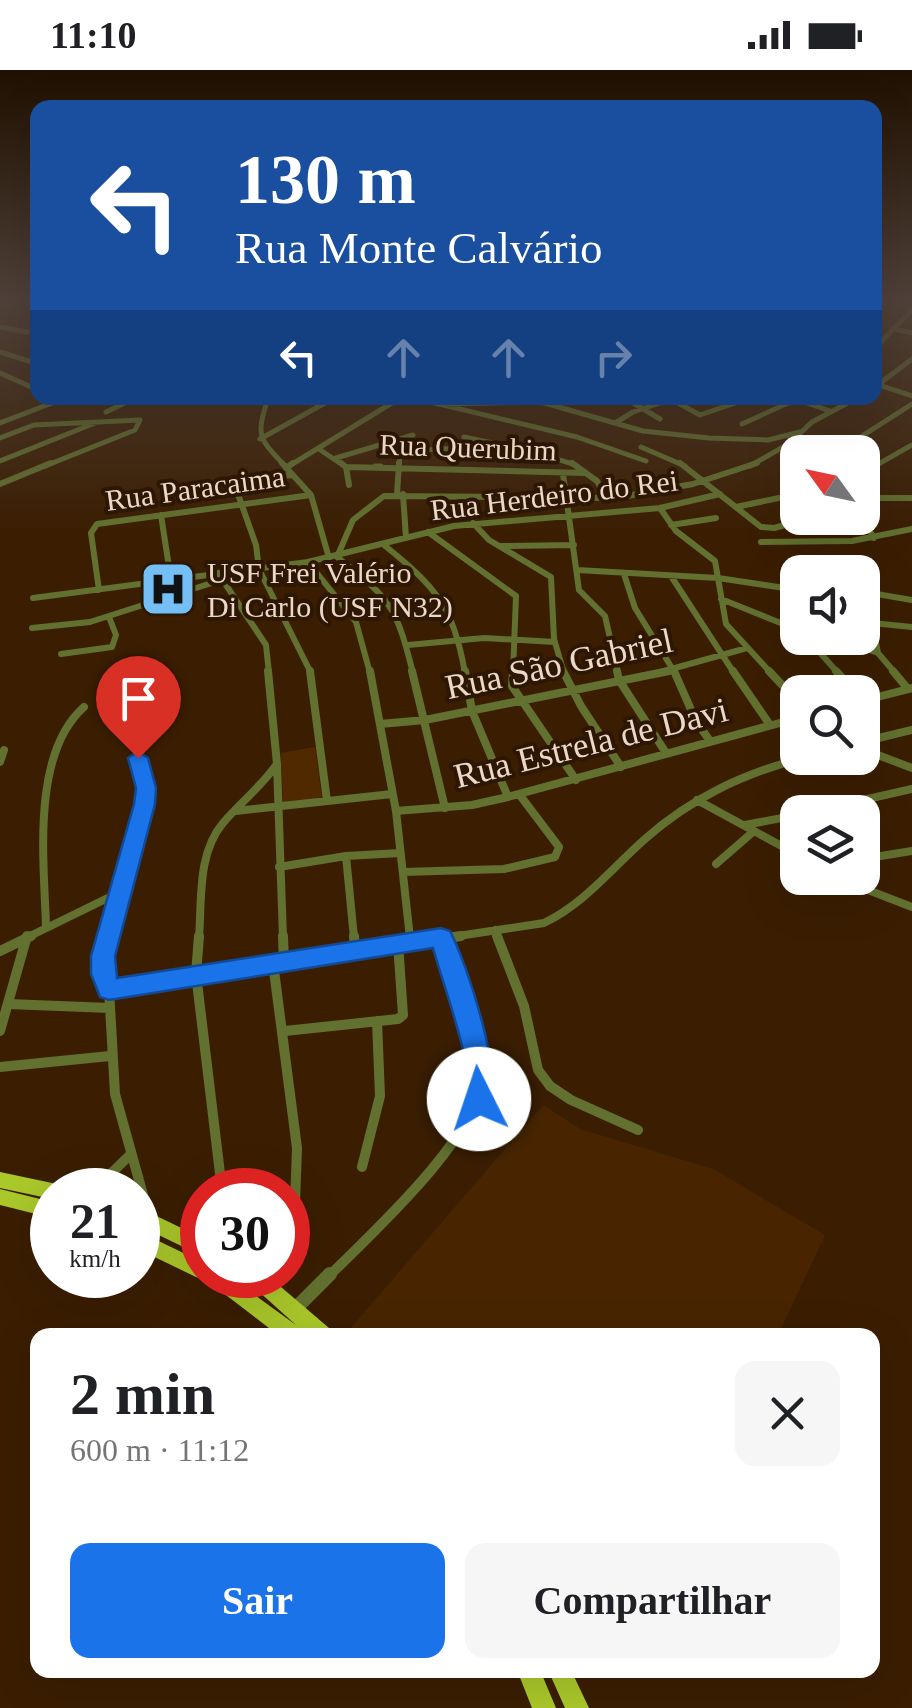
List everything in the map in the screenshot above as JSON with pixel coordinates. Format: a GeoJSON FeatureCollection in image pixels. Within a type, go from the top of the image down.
{"type":"FeatureCollection","features":[{"type":"Feature","properties":{"kind":"highway"},"geometry":{"type":"LineString","coordinates":[[0,1180],[30,1186]]}},
{"type":"Feature","properties":{"kind":"highway"},"geometry":{"type":"LineString","coordinates":[[0,1197],[30,1204]]}},
{"type":"Feature","properties":{"kind":"highway"},"geometry":{"type":"LineString","coordinates":[[243,1298],[284,1328]]}},
{"type":"Feature","properties":{"kind":"highway"},"geometry":{"type":"LineString","coordinates":[[280,1298],[314,1328]]}},
{"type":"Feature","properties":{"kind":"highway"},"geometry":{"type":"LineString","coordinates":[[531,1678],[544,1708]]}},
{"type":"Feature","properties":{"kind":"highway"},"geometry":{"type":"LineString","coordinates":[[564,1678],[577,1708]]}},
{"type":"Feature","properties":{"kind":"street"},"geometry":{"type":"LineString","coordinates":[[882,388],[912,400]]}},
{"type":"Feature","properties":{"kind":"street"},"geometry":{"type":"LineString","coordinates":[[862,435],[912,400]]}},
{"type":"Feature","properties":{"kind":"street"},"geometry":{"type":"LineString","coordinates":[[0,423],[14,421],[47,405]]}},
{"type":"Feature","properties":{"kind":"street"},"geometry":{"type":"LineString","coordinates":[[106,412],[120,405]]}},
{"type":"Feature","properties":{"kind":"street"},"geometry":{"type":"LineString","coordinates":[[267,405],[258,429],[260,438],[311,495],[333,557],[385,595],[408,645],[444,808]]}},
{"type":"Feature","properties":{"kind":"street"},"geometry":{"type":"LineString","coordinates":[[260,438],[321,405]]}},
{"type":"Feature","properties":{"kind":"street"},"geometry":{"type":"LineString","coordinates":[[286,468],[389,405]]}},
{"type":"Feature","properties":{"kind":"street"},"geometry":{"type":"LineString","coordinates":[[443,405],[577,437],[646,462]]}},
{"type":"Feature","properties":{"kind":"street"},"geometry":{"type":"LineString","coordinates":[[551,405],[664,434],[768,440],[800,432]]}},
{"type":"Feature","properties":{"kind":"street"},"geometry":{"type":"LineString","coordinates":[[638,405],[660,420]]}},
{"type":"Feature","properties":{"kind":"street"},"geometry":{"type":"LineString","coordinates":[[615,424],[652,405]]}},
{"type":"Feature","properties":{"kind":"street"},"geometry":{"type":"LineString","coordinates":[[683,405],[697,414],[728,406]]}},
{"type":"Feature","properties":{"kind":"street"},"geometry":{"type":"LineString","coordinates":[[742,424],[781,405]]}},
{"type":"Feature","properties":{"kind":"street"},"geometry":{"type":"LineString","coordinates":[[813,405],[831,412]]}},
{"type":"Feature","properties":{"kind":"street"},"geometry":{"type":"LineString","coordinates":[[333,557],[358,512],[376,500],[400,494],[607,498],[704,482],[756,464],[844,405]]}},
{"type":"Feature","properties":{"kind":"street"},"geometry":{"type":"LineString","coordinates":[[0,461],[100,420]]}},
{"type":"Feature","properties":{"kind":"street"},"geometry":{"type":"LineString","coordinates":[[0,437],[34,425],[140,420],[134,430],[4,482],[0,475]]}},
{"type":"Feature","properties":{"kind":"street"},"geometry":{"type":"LineString","coordinates":[[336,458],[412,435]]}},
{"type":"Feature","properties":{"kind":"street"},"geometry":{"type":"LineString","coordinates":[[464,437],[538,454],[588,473],[601,484],[607,498]]}},
{"type":"Feature","properties":{"kind":"street"},"geometry":{"type":"LineString","coordinates":[[880,463],[912,445]]}},
{"type":"Feature","properties":{"kind":"street"},"geometry":{"type":"LineString","coordinates":[[406,538],[398,464],[401,454],[424,447],[538,454]]}},
{"type":"Feature","properties":{"kind":"street"},"geometry":{"type":"LineString","coordinates":[[641,447],[676,461],[766,529],[780,526]]}},
{"type":"Feature","properties":{"kind":"street"},"geometry":{"type":"LineString","coordinates":[[318,448],[346,467],[349,485]]}},
{"type":"Feature","properties":{"kind":"street","name":"Rua Querubim"},"geometry":{"type":"LineString","coordinates":[[346,467],[398,464],[479,472],[588,473]]}},
{"type":"Feature","properties":{"kind":"street"},"geometry":{"type":"LineString","coordinates":[[563,474],[579,590],[606,616],[619,680],[666,753]]}},
{"type":"Feature","properties":{"kind":"street"},"geometry":{"type":"LineString","coordinates":[[168,491],[292,475]]}},
{"type":"Feature","properties":{"kind":"street"},"geometry":{"type":"LineString","coordinates":[[234,482],[259,569],[310,669],[327,801]]}},
{"type":"Feature","properties":{"kind":"street","name":"Rua Herdeiro do Rei"},"geometry":{"type":"LineString","coordinates":[[219,577],[333,557],[473,523],[660,508],[720,494]]}},
{"type":"Feature","properties":{"kind":"street","name":"Rua Paracaima"},"geometry":{"type":"LineString","coordinates":[[100,590],[92,533],[98,524],[311,495]]}},
{"type":"Feature","properties":{"kind":"street"},"geometry":{"type":"LineString","coordinates":[[736,507],[780,498]]}},
{"type":"Feature","properties":{"kind":"street"},"geometry":{"type":"LineString","coordinates":[[880,498],[912,498]]}},
{"type":"Feature","properties":{"kind":"street"},"geometry":{"type":"LineString","coordinates":[[660,508],[670,524],[711,556],[726,624],[780,683]]}},
{"type":"Feature","properties":{"kind":"street"},"geometry":{"type":"LineString","coordinates":[[161,515],[171,580]]}},
{"type":"Feature","properties":{"kind":"street"},"geometry":{"type":"LineString","coordinates":[[670,524],[716,518]]}},
{"type":"Feature","properties":{"kind":"street"},"geometry":{"type":"LineString","coordinates":[[473,523],[499,546],[551,576],[555,584],[554,642],[571,690],[621,766]]}},
{"type":"Feature","properties":{"kind":"street"},"geometry":{"type":"LineString","coordinates":[[761,542],[874,538],[912,530]]}},
{"type":"Feature","properties":{"kind":"street"},"geometry":{"type":"LineString","coordinates":[[428,532],[516,596],[512,686],[576,780]]}},
{"type":"Feature","properties":{"kind":"street"},"geometry":{"type":"LineString","coordinates":[[384,544],[436,591],[459,639],[472,711],[514,795],[559,847],[555,857],[538,864],[404,872]]}},
{"type":"Feature","properties":{"kind":"street"},"geometry":{"type":"LineString","coordinates":[[499,546],[574,544]]}},
{"type":"Feature","properties":{"kind":"street"},"geometry":{"type":"LineString","coordinates":[[308,562],[361,631],[396,811],[410,940]]}},
{"type":"Feature","properties":{"kind":"street"},"geometry":{"type":"LineString","coordinates":[[577,570],[718,578],[780,587]]}},
{"type":"Feature","properties":{"kind":"street"},"geometry":{"type":"LineString","coordinates":[[624,574],[632,606],[673,670],[694,722],[710,741]]}},
{"type":"Feature","properties":{"kind":"street"},"geometry":{"type":"LineString","coordinates":[[671,576],[687,608],[724,656],[744,695],[770,725]]}},
{"type":"Feature","properties":{"kind":"street"},"geometry":{"type":"LineString","coordinates":[[33,598],[219,577]]}},
{"type":"Feature","properties":{"kind":"street"},"geometry":{"type":"LineString","coordinates":[[32,628],[109,617],[219,577]]}},
{"type":"Feature","properties":{"kind":"street"},"geometry":{"type":"LineString","coordinates":[[219,577],[266,645],[280,807],[278,962],[298,1168]]}},
{"type":"Feature","properties":{"kind":"street"},"geometry":{"type":"LineString","coordinates":[[880,595],[912,600]]}},
{"type":"Feature","properties":{"kind":"street"},"geometry":{"type":"LineString","coordinates":[[722,600],[780,621]]}},
{"type":"Feature","properties":{"kind":"street"},"geometry":{"type":"LineString","coordinates":[[61,654],[102,652],[115,642],[109,617]]}},
{"type":"Feature","properties":{"kind":"street"},"geometry":{"type":"LineString","coordinates":[[880,624],[912,627]]}},
{"type":"Feature","properties":{"kind":"street"},"geometry":{"type":"LineString","coordinates":[[55,626],[55,637]]}},
{"type":"Feature","properties":{"kind":"street"},"geometry":{"type":"LineString","coordinates":[[45,637],[55,626]]}},
{"type":"Feature","properties":{"kind":"street"},"geometry":{"type":"LineString","coordinates":[[408,645],[459,639],[554,642]]}},
{"type":"Feature","properties":{"kind":"street","name":"Rua São Gabriel"},"geometry":{"type":"LineString","coordinates":[[380,724],[426,720],[673,670],[747,648]]}},
{"type":"Feature","properties":{"kind":"street"},"geometry":{"type":"LineString","coordinates":[[880,654],[910,688],[880,696]]}},
{"type":"Feature","properties":{"kind":"street"},"geometry":{"type":"LineString","coordinates":[[822,655],[840,675]]}},
{"type":"Feature","properties":{"kind":"street"},"geometry":{"type":"LineString","coordinates":[[46,926],[43,802],[67,722],[84,707]]}},
{"type":"Feature","properties":{"kind":"street","name":"Rua Estrela de Davi"},"geometry":{"type":"LineString","coordinates":[[396,811],[444,808],[514,795],[780,722]]}},
{"type":"Feature","properties":{"kind":"street"},"geometry":{"type":"LineString","coordinates":[[133,1168],[114,1094],[109,989],[103,974],[103,956],[144,804],[146,788],[137,746],[139,728]]}},
{"type":"Feature","properties":{"kind":"street"},"geometry":{"type":"LineString","coordinates":[[880,740],[912,730]]}},
{"type":"Feature","properties":{"kind":"street"},"geometry":{"type":"LineString","coordinates":[[0,762],[4,750]]}},
{"type":"Feature","properties":{"kind":"street"},"geometry":{"type":"LineString","coordinates":[[880,754],[912,768]]}},
{"type":"Feature","properties":{"kind":"street"},"geometry":{"type":"LineString","coordinates":[[109,989],[544,922],[564,915],[644,840],[697,800],[745,772],[780,763]]}},
{"type":"Feature","properties":{"kind":"street"},"geometry":{"type":"LineString","coordinates":[[219,1168],[196,974],[205,854],[222,824],[257,792],[277,764]]}},
{"type":"Feature","properties":{"kind":"street"},"geometry":{"type":"LineString","coordinates":[[880,796],[912,789]]}},
{"type":"Feature","properties":{"kind":"street"},"geometry":{"type":"LineString","coordinates":[[236,811],[392,794]]}},
{"type":"Feature","properties":{"kind":"street"},"geometry":{"type":"LineString","coordinates":[[697,800],[780,845]]}},
{"type":"Feature","properties":{"kind":"street"},"geometry":{"type":"LineString","coordinates":[[742,826],[780,819]]}},
{"type":"Feature","properties":{"kind":"street"},"geometry":{"type":"LineString","coordinates":[[716,864],[754,830]]}},
{"type":"Feature","properties":{"kind":"street"},"geometry":{"type":"LineString","coordinates":[[880,856],[912,851]]}},
{"type":"Feature","properties":{"kind":"street"},"geometry":{"type":"LineString","coordinates":[[280,867],[346,856],[400,853]]}},
{"type":"Feature","properties":{"kind":"street"},"geometry":{"type":"LineString","coordinates":[[346,856],[354,949]]}},
{"type":"Feature","properties":{"kind":"street"},"geometry":{"type":"LineString","coordinates":[[0,951],[118,893]]}},
{"type":"Feature","properties":{"kind":"street"},"geometry":{"type":"LineString","coordinates":[[880,895],[912,907]]}},
{"type":"Feature","properties":{"kind":"street"},"geometry":{"type":"LineString","coordinates":[[495,930],[524,1006],[538,1070],[550,1086],[571,1100],[638,1130]]}},
{"type":"Feature","properties":{"kind":"street"},"geometry":{"type":"LineString","coordinates":[[0,1032],[27,936]]}},
{"type":"Feature","properties":{"kind":"street"},"geometry":{"type":"LineString","coordinates":[[294,1309],[430,1170],[479,1099],[482,1079],[478,1056],[441,937]]}},
{"type":"Feature","properties":{"kind":"street"},"geometry":{"type":"LineString","coordinates":[[285,1031],[398,1019],[405,1009],[398,943]]}},
{"type":"Feature","properties":{"kind":"street"},"geometry":{"type":"LineString","coordinates":[[8,1004],[110,1008]]}},
{"type":"Feature","properties":{"kind":"street"},"geometry":{"type":"LineString","coordinates":[[362,1167],[381,1106],[383,1082],[377,1022]]}},
{"type":"Feature","properties":{"kind":"street"},"geometry":{"type":"LineString","coordinates":[[0,1067],[110,1056]]}},
{"type":"Feature","properties":{"kind":"street"},"geometry":{"type":"LineString","coordinates":[[117,1168],[130,1155]]}},
{"type":"Feature","properties":{"kind":"shaded area"},"geometry":{"type":"Polygon","coordinates":[[[315,747],[322,799],[283,804],[281,753],[315,747]]]}},
{"type":"Feature","properties":{"kind":"shaded area"},"geometry":{"type":"Polygon","coordinates":[[[543,1105],[580,1129],[713,1169],[825,1235],[781,1328],[351,1328],[543,1105]]]}},
{"type":"Feature","properties":{"kind":"place","name":"USF Frei Valério Di Carlo (USF N32)"},"geometry":{"type":"Point","coordinates":[168,589]}},
{"type":"Feature","properties":{"kind":"route"},"geometry":{"type":"LineString","coordinates":[[138,758],[146,788],[144,804],[103,956],[103,974],[109,989],[441,937],[478,1056],[482,1079],[479,1099]]}}]}
